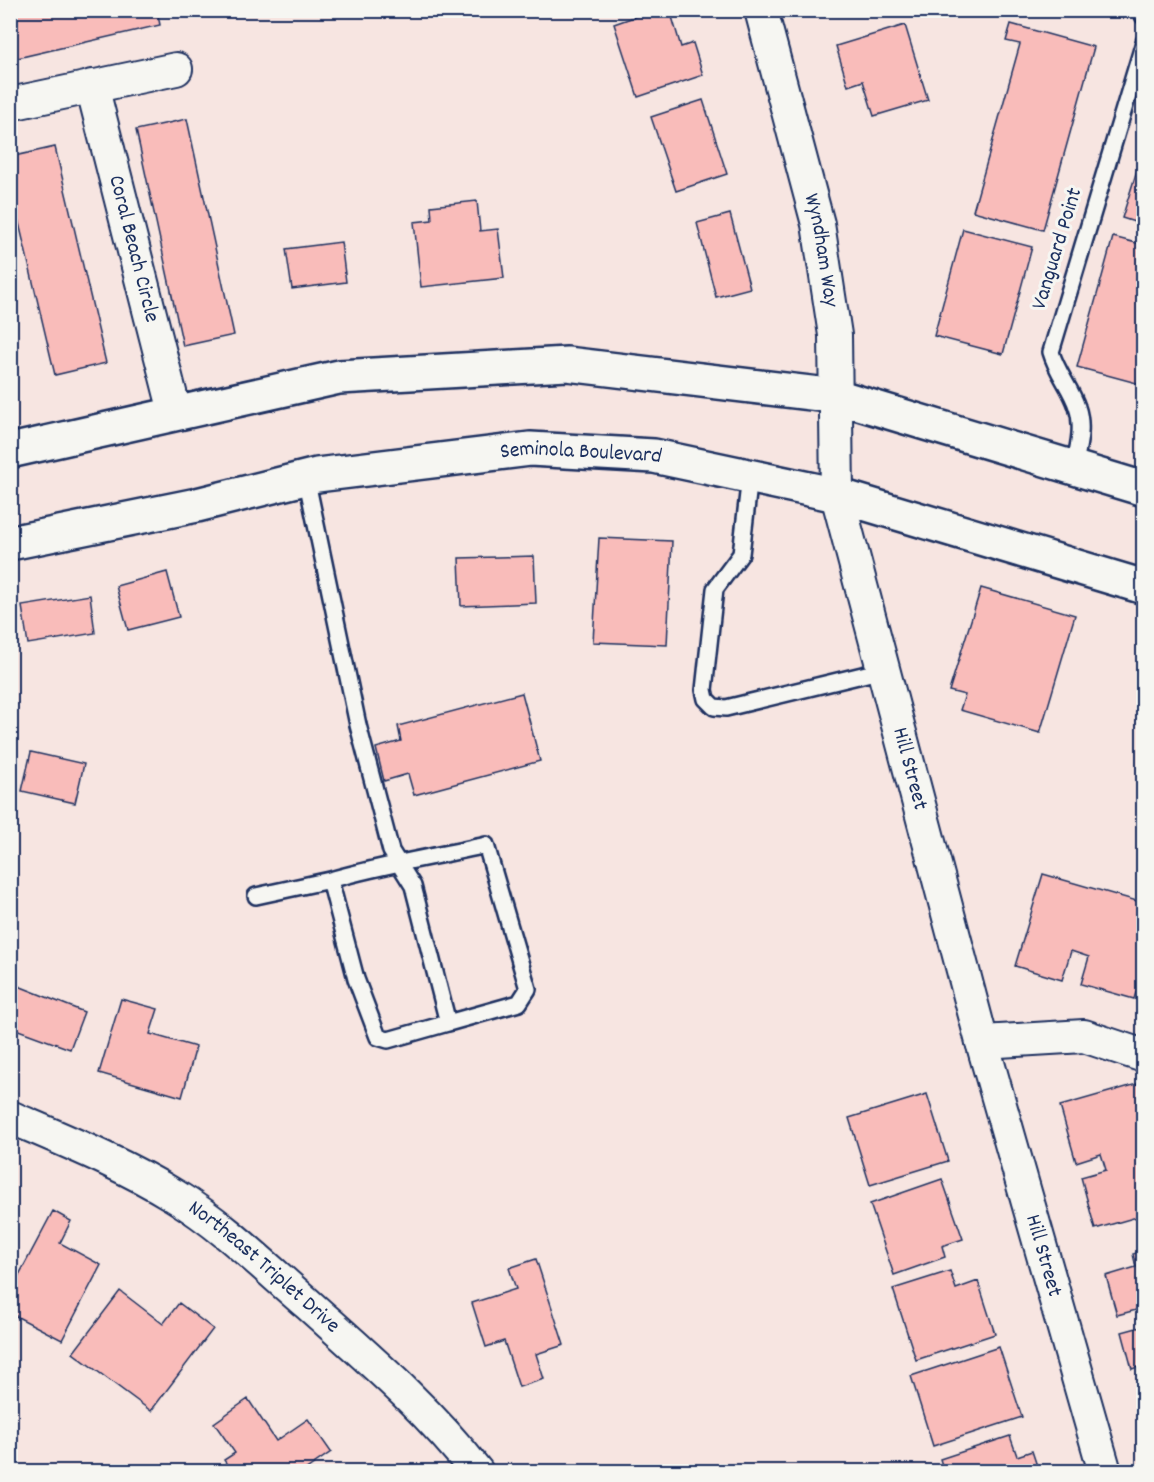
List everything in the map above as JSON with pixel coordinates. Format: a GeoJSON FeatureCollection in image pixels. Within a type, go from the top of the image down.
{"type":"FeatureCollection","features":[{"type":"Feature","properties":{"kind":"main road"},"geometry":{"type":"LineString","coordinates":[[10,451],[175,412],[339,377],[567,364],[836,396],[1143,489]]}},
{"type":"Feature","properties":{"kind":"main road","name":"Seminola Boulevard"},"geometry":{"type":"LineString","coordinates":[[10,543],[197,505],[306,477],[530,449],[654,456],[837,495],[1143,587]]}},
{"type":"Feature","properties":{"kind":"street","name":"Wyndham Way"},"geometry":{"type":"LineString","coordinates":[[761,10],[818,224],[835,335],[837,495]]}},
{"type":"Feature","properties":{"kind":"street"},"geometry":{"type":"LineString","coordinates":[[10,104],[176,69]]}},
{"type":"Feature","properties":{"kind":"street","name":"Coral Beach Circle"},"geometry":{"type":"LineString","coordinates":[[92,87],[175,412]]}},
{"type":"Feature","properties":{"kind":"street","name":"Hill Street"},"geometry":{"type":"LineString","coordinates":[[837,495],[982,1042],[1105,1472]]}},
{"type":"Feature","properties":{"kind":"street"},"geometry":{"type":"LineString","coordinates":[[982,1042],[1084,1036],[1143,1056]]}},
{"type":"Feature","properties":{"kind":"street","name":"Northeast Triplet Drive"},"geometry":{"type":"LineString","coordinates":[[10,1117],[108,1160],[175,1196],[223,1229],[387,1375],[450,1437],[477,1472]]}},
{"type":"Feature","properties":{"kind":"lane"},"geometry":{"type":"LineString","coordinates":[[1140,10],[1143,16]]}},
{"type":"Feature","properties":{"kind":"lane","name":"Vanguard Point"},"geometry":{"type":"LineString","coordinates":[[1074,467],[1081,437],[1077,407],[1056,369],[1051,352],[1143,42]]}},
{"type":"Feature","properties":{"kind":"lane"},"geometry":{"type":"LineString","coordinates":[[750,476],[741,554],[716,589],[704,690],[706,699],[714,708],[726,708],[883,670]]}},
{"type":"Feature","properties":{"kind":"lane"},"geometry":{"type":"LineString","coordinates":[[306,477],[358,725],[391,851],[413,886],[448,1023]]}},
{"type":"Feature","properties":{"kind":"lane"},"geometry":{"type":"LineString","coordinates":[[256,896],[486,845],[528,988],[519,1003],[388,1040],[378,1037],[356,979],[330,880]]}},
{"type":"Feature","properties":{"kind":"building"},"geometry":{"type":"Polygon","coordinates":[[[10,10],[157,10],[160,25],[13,59],[10,47],[10,10]]]}},
{"type":"Feature","properties":{"kind":"building"},"geometry":{"type":"Polygon","coordinates":[[[654,10],[670,10],[681,47],[693,43],[703,75],[638,97],[614,24],[654,10]]]}},
{"type":"Feature","properties":{"kind":"building"},"geometry":{"type":"Polygon","coordinates":[[[1011,24],[1094,47],[1043,230],[973,211],[1020,44],[1006,41],[1011,24]]]}},
{"type":"Feature","properties":{"kind":"building"},"geometry":{"type":"Polygon","coordinates":[[[905,25],[928,100],[874,116],[863,81],[848,86],[836,46],[905,25]]]}},
{"type":"Feature","properties":{"kind":"building"},"geometry":{"type":"Polygon","coordinates":[[[703,100],[727,174],[676,191],[651,117],[703,100]]]}},
{"type":"Feature","properties":{"kind":"building"},"geometry":{"type":"Polygon","coordinates":[[[187,119],[234,335],[183,346],[136,130],[187,119]]]}},
{"type":"Feature","properties":{"kind":"building"},"geometry":{"type":"Polygon","coordinates":[[[55,147],[106,363],[55,375],[10,185],[10,157],[55,147]]]}},
{"type":"Feature","properties":{"kind":"building"},"geometry":{"type":"Polygon","coordinates":[[[1144,148],[1144,225],[1122,218],[1144,148]]]}},
{"type":"Feature","properties":{"kind":"building"},"geometry":{"type":"Polygon","coordinates":[[[477,201],[480,231],[498,229],[504,278],[421,287],[414,222],[432,220],[431,206],[477,201]]]}},
{"type":"Feature","properties":{"kind":"building"},"geometry":{"type":"Polygon","coordinates":[[[730,214],[750,288],[716,297],[697,223],[730,214]]]}},
{"type":"Feature","properties":{"kind":"building"},"geometry":{"type":"Polygon","coordinates":[[[963,229],[1032,247],[1003,354],[934,336],[963,229]]]}},
{"type":"Feature","properties":{"kind":"building"},"geometry":{"type":"Polygon","coordinates":[[[1113,237],[1144,245],[1144,385],[1077,367],[1113,237]]]}},
{"type":"Feature","properties":{"kind":"building"},"geometry":{"type":"Polygon","coordinates":[[[341,242],[346,282],[292,289],[286,249],[341,242]]]}},
{"type":"Feature","properties":{"kind":"building"},"geometry":{"type":"Polygon","coordinates":[[[599,538],[672,541],[667,645],[593,642],[599,538]]]}},
{"type":"Feature","properties":{"kind":"building"},"geometry":{"type":"Polygon","coordinates":[[[534,556],[536,603],[461,606],[459,558],[534,556]]]}},
{"type":"Feature","properties":{"kind":"building"},"geometry":{"type":"Polygon","coordinates":[[[167,572],[179,617],[128,630],[116,586],[167,572]]]}},
{"type":"Feature","properties":{"kind":"building"},"geometry":{"type":"Polygon","coordinates":[[[981,588],[1075,615],[1040,733],[960,710],[965,695],[949,691],[981,588]]]}},
{"type":"Feature","properties":{"kind":"building"},"geometry":{"type":"Polygon","coordinates":[[[90,595],[95,633],[28,644],[22,606],[90,595]]]}},
{"type":"Feature","properties":{"kind":"building"},"geometry":{"type":"Polygon","coordinates":[[[522,693],[540,761],[414,795],[408,774],[384,781],[376,748],[401,741],[398,726],[522,693]]]}},
{"type":"Feature","properties":{"kind":"building"},"geometry":{"type":"Polygon","coordinates":[[[31,752],[84,764],[75,803],[22,791],[31,752]]]}},
{"type":"Feature","properties":{"kind":"building"},"geometry":{"type":"Polygon","coordinates":[[[1043,874],[1144,903],[1144,966],[1134,999],[1081,984],[1089,957],[1071,951],[1062,980],[1015,966],[1043,874]]]}},
{"type":"Feature","properties":{"kind":"building"},"geometry":{"type":"Polygon","coordinates":[[[16,985],[84,1012],[70,1049],[10,1027],[10,999],[16,985]]]}},
{"type":"Feature","properties":{"kind":"building"},"geometry":{"type":"Polygon","coordinates":[[[121,999],[158,1009],[150,1034],[196,1047],[182,1097],[99,1073],[121,999]]]}},
{"type":"Feature","properties":{"kind":"building"},"geometry":{"type":"Polygon","coordinates":[[[1144,1082],[1144,1215],[1095,1229],[1081,1177],[1106,1170],[1101,1154],[1076,1162],[1060,1106],[1144,1082]]]}},
{"type":"Feature","properties":{"kind":"building"},"geometry":{"type":"Polygon","coordinates":[[[927,1094],[948,1161],[870,1185],[849,1118],[927,1094]]]}},
{"type":"Feature","properties":{"kind":"building"},"geometry":{"type":"Polygon","coordinates":[[[942,1179],[963,1239],[942,1246],[945,1257],[894,1275],[870,1204],[942,1179]]]}},
{"type":"Feature","properties":{"kind":"building"},"geometry":{"type":"Polygon","coordinates":[[[53,1211],[71,1221],[60,1243],[101,1265],[62,1340],[10,1313],[10,1292],[53,1211]]]}},
{"type":"Feature","properties":{"kind":"building"},"geometry":{"type":"Polygon","coordinates":[[[1144,1251],[1144,1308],[1117,1315],[1106,1276],[1136,1267],[1133,1254],[1144,1251]]]}},
{"type":"Feature","properties":{"kind":"building"},"geometry":{"type":"Polygon","coordinates":[[[536,1259],[564,1345],[536,1354],[544,1379],[519,1387],[504,1341],[486,1347],[472,1303],[516,1289],[509,1268],[536,1259]]]}},
{"type":"Feature","properties":{"kind":"building"},"geometry":{"type":"Polygon","coordinates":[[[950,1271],[956,1289],[978,1281],[995,1334],[916,1360],[893,1289],[950,1271]]]}},
{"type":"Feature","properties":{"kind":"building"},"geometry":{"type":"Polygon","coordinates":[[[120,1291],[163,1324],[179,1303],[213,1329],[151,1411],[73,1353],[120,1291]]]}},
{"type":"Feature","properties":{"kind":"building"},"geometry":{"type":"Polygon","coordinates":[[[1144,1326],[1144,1365],[1132,1369],[1122,1332],[1144,1326]]]}},
{"type":"Feature","properties":{"kind":"building"},"geometry":{"type":"Polygon","coordinates":[[[999,1347],[1022,1417],[933,1446],[911,1376],[999,1347]]]}},
{"type":"Feature","properties":{"kind":"building"},"geometry":{"type":"Polygon","coordinates":[[[248,1399],[276,1441],[308,1419],[331,1452],[302,1472],[232,1472],[224,1460],[235,1453],[214,1423],[248,1399]]]}},
{"type":"Feature","properties":{"kind":"building"},"geometry":{"type":"Polygon","coordinates":[[[1010,1436],[1017,1456],[1032,1451],[1039,1472],[944,1472],[940,1459],[1010,1436]]]}}]}
